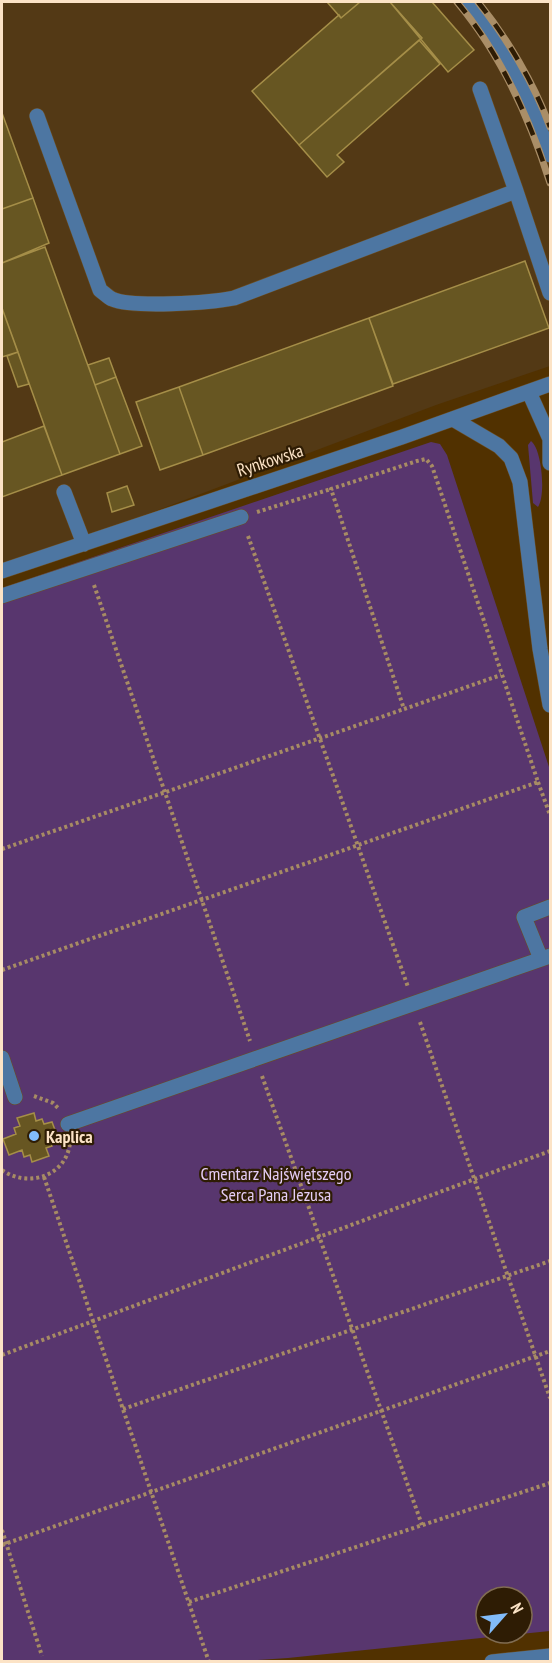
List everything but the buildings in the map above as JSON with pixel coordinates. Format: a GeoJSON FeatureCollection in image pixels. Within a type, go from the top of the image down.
{"type":"FeatureCollection","features":[{"type":"Feature","properties":{"kind":"street"},"geometry":{"type":"LineString","coordinates":[[469,2],[484,21],[526,92],[550,155]]}},
{"type":"Feature","properties":{"kind":"street"},"geometry":{"type":"LineString","coordinates":[[480,88],[550,293]]}},
{"type":"Feature","properties":{"kind":"street"},"geometry":{"type":"LineString","coordinates":[[36,116],[100,290],[111,299],[127,302],[212,302],[234,298],[516,191]]}},
{"type":"Feature","properties":{"kind":"street","name":"Rynkowska"},"geometry":{"type":"LineString","coordinates":[[2,571],[550,384]]}},
{"type":"Feature","properties":{"kind":"street"},"geometry":{"type":"LineString","coordinates":[[529,392],[550,439],[550,463]]}},
{"type":"Feature","properties":{"kind":"street"},"geometry":{"type":"LineString","coordinates":[[453,419],[498,446],[511,458],[520,482],[539,638],[550,705]]}},
{"type":"Feature","properties":{"kind":"street"},"geometry":{"type":"LineString","coordinates":[[64,492],[84,543]]}},
{"type":"Feature","properties":{"kind":"street"},"geometry":{"type":"LineString","coordinates":[[2,596],[241,517]]}},
{"type":"Feature","properties":{"kind":"street"},"geometry":{"type":"LineString","coordinates":[[68,1124],[546,958],[524,916],[550,908]]}},
{"type":"Feature","properties":{"kind":"street"},"geometry":{"type":"LineString","coordinates":[[2,1058],[15,1097]]}},
{"type":"Feature","properties":{"kind":"street"},"geometry":{"type":"LineString","coordinates":[[492,1662],[550,1656]]}},
{"type":"Feature","properties":{"kind":"path"},"geometry":{"type":"LineString","coordinates":[[550,815],[432,466],[426,459],[241,517],[358,844],[550,1398]]}},
{"type":"Feature","properties":{"kind":"path"},"geometry":{"type":"LineString","coordinates":[[331,489],[404,709]]}},
{"type":"Feature","properties":{"kind":"path"},"geometry":{"type":"LineString","coordinates":[[2,849],[501,675]]}},
{"type":"Feature","properties":{"kind":"path"},"geometry":{"type":"LineString","coordinates":[[2,970],[538,782]]}},
{"type":"Feature","properties":{"kind":"path"},"geometry":{"type":"LineString","coordinates":[[2,1170],[23,1179],[44,1177],[55,1170],[66,1155],[70,1136],[68,1124],[53,1103],[28,1095],[15,1097]]}},
{"type":"Feature","properties":{"kind":"path"},"geometry":{"type":"LineString","coordinates":[[2,1354],[94,1322],[550,1151]]}},
{"type":"Feature","properties":{"kind":"path"},"geometry":{"type":"LineString","coordinates":[[44,1177],[209,1662]]}},
{"type":"Feature","properties":{"kind":"path"},"geometry":{"type":"LineString","coordinates":[[123,1410],[550,1261]]}},
{"type":"Feature","properties":{"kind":"path"},"geometry":{"type":"LineString","coordinates":[[4,1545],[550,1351]]}},
{"type":"Feature","properties":{"kind":"path"},"geometry":{"type":"LineString","coordinates":[[189,1602],[550,1483]]}},
{"type":"Feature","properties":{"kind":"path"},"geometry":{"type":"LineString","coordinates":[[2,1530],[4,1545],[42,1656]]}},
{"type":"Feature","properties":{"kind":"shaded area"},"geometry":{"type":"Polygon","coordinates":[[[2,2],[550,2],[550,366],[436,405],[2,569],[2,2]]]}},
{"type":"Feature","properties":{"kind":"green space"},"geometry":{"type":"Polygon","coordinates":[[[531,441],[538,453],[542,473],[542,493],[538,507],[533,503],[528,445],[531,441]]]}},
{"type":"Feature","properties":{"kind":"green space","name":"Cmentarz Najświętszego Serca Pana Jezusa"},"geometry":{"type":"Polygon","coordinates":[[[431,442],[440,444],[447,455],[550,770],[550,1631],[534,1633],[534,1585],[474,1585],[474,1639],[227,1662],[2,1661],[2,588],[431,442]]]}},
{"type":"Feature","properties":{"kind":"railway"},"geometry":{"type":"LineString","coordinates":[[457,2],[487,43],[512,88],[533,135],[550,183]]}},
{"type":"Feature","properties":{"kind":"railway"},"geometry":{"type":"LineString","coordinates":[[478,2],[519,62],[550,127]]}},
{"type":"Feature","properties":{"kind":"place","name":"Kaplica"},"geometry":{"type":"Point","coordinates":[34,1136]}}]}
